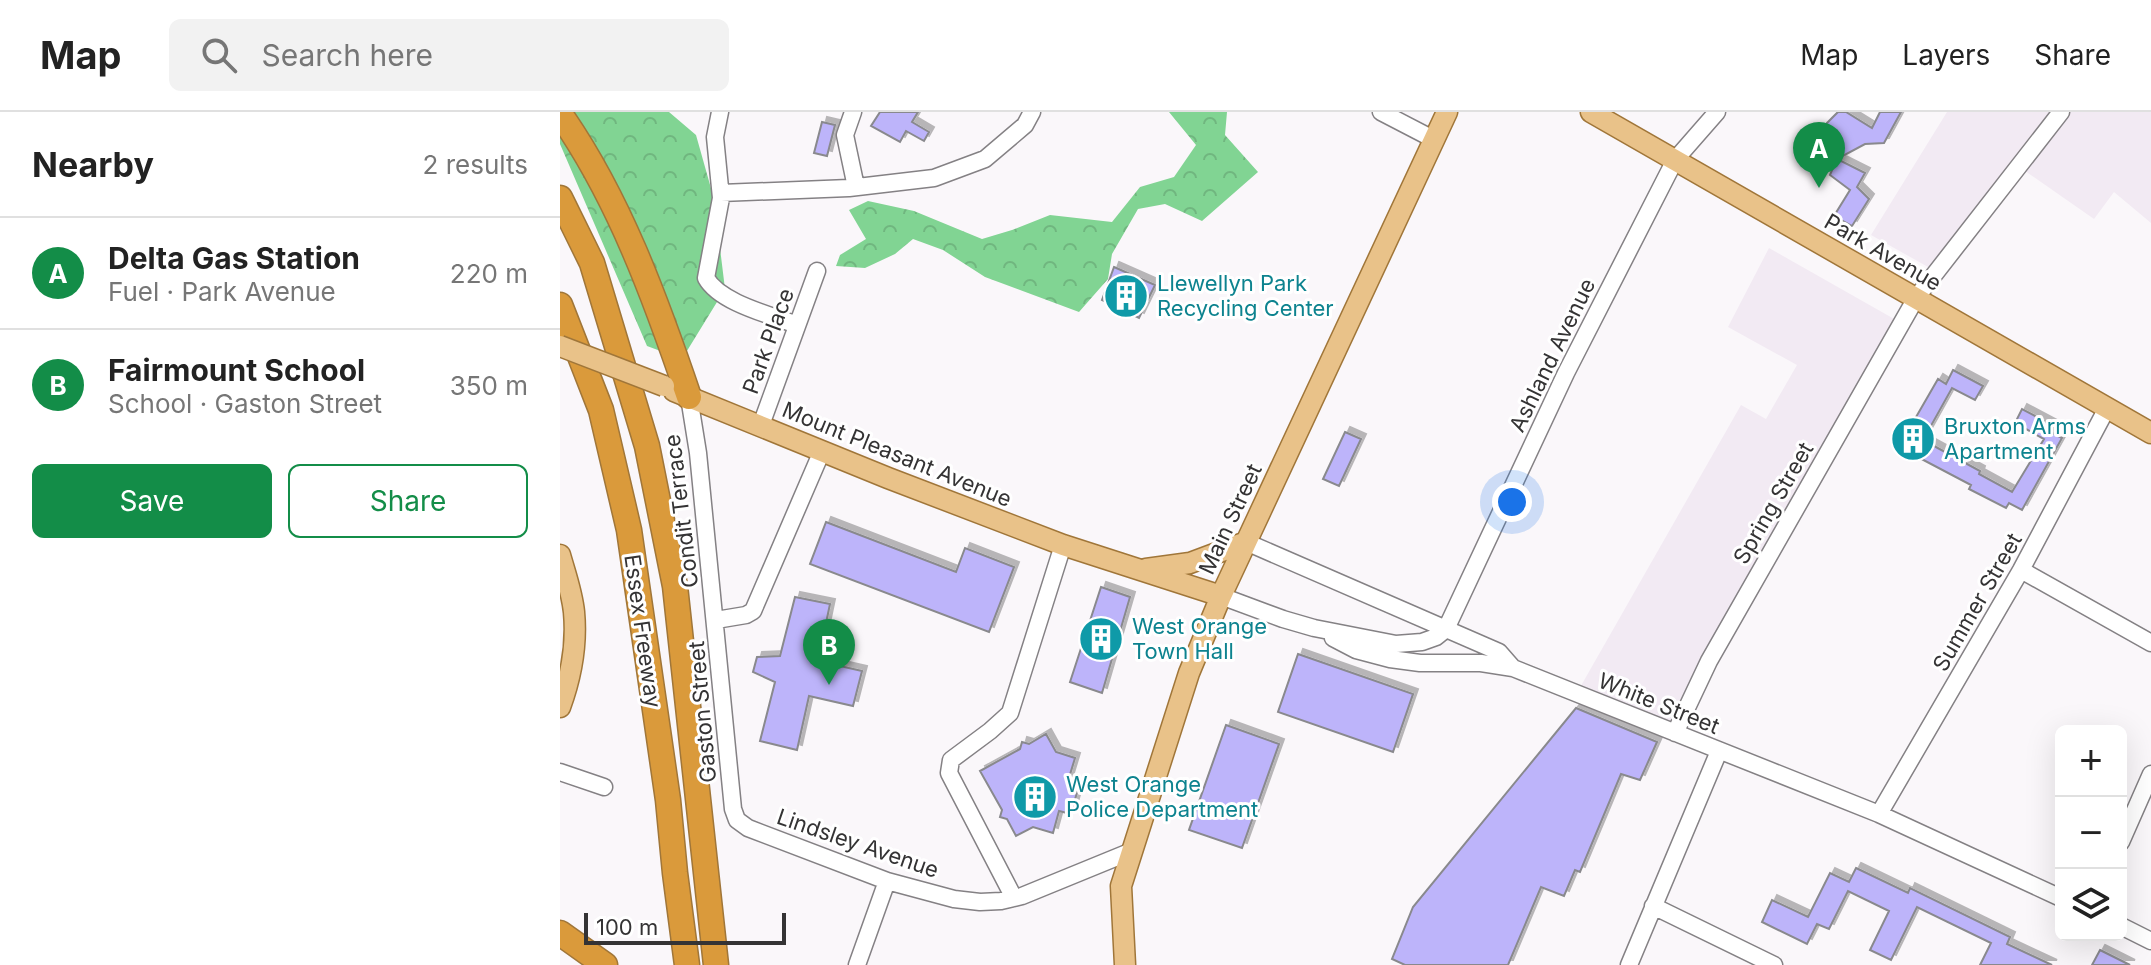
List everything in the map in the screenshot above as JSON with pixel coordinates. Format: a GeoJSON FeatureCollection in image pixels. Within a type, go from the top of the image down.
{"type":"FeatureCollection","features":[{"type":"Feature","properties":{"kind":"highway"},"geometry":{"type":"LineString","coordinates":[[560,114],[579,141],[621,222],[666,328],[689,397]]}},
{"type":"Feature","properties":{"kind":"highway","name":"Essex Freeway"},"geometry":{"type":"LineString","coordinates":[[560,198],[592,263],[647,446],[675,586],[716,965]]}},
{"type":"Feature","properties":{"kind":"highway","name":"Essex Freeway"},"geometry":{"type":"LineString","coordinates":[[560,305],[601,410],[629,530],[668,800],[687,965]]}},
{"type":"Feature","properties":{"kind":"highway"},"geometry":{"type":"LineString","coordinates":[[560,933],[605,965]]}},
{"type":"Feature","properties":{"kind":"highway"},"geometry":{"type":"LineString","coordinates":[[560,957],[586,965]]}},
{"type":"Feature","properties":{"kind":"main road","name":"Main Street"},"geometry":{"type":"LineString","coordinates":[[1125,965],[1121,886],[1189,673],[1221,596],[1447,112]]}},
{"type":"Feature","properties":{"kind":"main road","name":"Park Avenue"},"geometry":{"type":"LineString","coordinates":[[1591,112],[2151,433]]}},
{"type":"Feature","properties":{"kind":"main road","name":"Mount Pleasant Avenue"},"geometry":{"type":"LineString","coordinates":[[560,346],[1063,545],[1221,596]]}},
{"type":"Feature","properties":{"kind":"main road"},"geometry":{"type":"LineString","coordinates":[[1141,570],[1190,563],[1246,542]]}},
{"type":"Feature","properties":{"kind":"main road"},"geometry":{"type":"LineString","coordinates":[[560,555],[574,612],[574,643],[568,685],[560,707]]}},
{"type":"Feature","properties":{"kind":"street"},"geometry":{"type":"LineString","coordinates":[[720,112],[715,137],[721,193],[719,217],[706,278],[726,297],[797,325]]}},
{"type":"Feature","properties":{"kind":"street"},"geometry":{"type":"LineString","coordinates":[[853,112],[845,135],[856,187]]}},
{"type":"Feature","properties":{"kind":"street"},"geometry":{"type":"LineString","coordinates":[[721,193],[856,187],[934,178],[985,159],[1025,125],[1032,112]]}},
{"type":"Feature","properties":{"kind":"street"},"geometry":{"type":"LineString","coordinates":[[1381,112],[1435,140]]}},
{"type":"Feature","properties":{"kind":"street","name":"Ashland Avenue"},"geometry":{"type":"LineString","coordinates":[[1446,629],[1566,373],[1675,160],[1717,112]]}},
{"type":"Feature","properties":{"kind":"street","name":"Spring Street"},"geometry":{"type":"LineString","coordinates":[[1675,733],[1709,661],[1916,298],[2061,112]]}},
{"type":"Feature","properties":{"kind":"street","name":"Park Place"},"geometry":{"type":"LineString","coordinates":[[761,425],[817,271]]}},
{"type":"Feature","properties":{"kind":"street","name":"Condit Terrace"},"geometry":{"type":"LineString","coordinates":[[689,397],[716,620]]}},
{"type":"Feature","properties":{"kind":"street","name":"Summer Street"},"geometry":{"type":"LineString","coordinates":[[1879,814],[2021,570],[2107,408]]}},
{"type":"Feature","properties":{"kind":"street","name":"Gaston Street"},"geometry":{"type":"LineString","coordinates":[[737,820],[733,809],[716,620],[753,611],[822,451]]}},
{"type":"Feature","properties":{"kind":"street","name":"White Street"},"geometry":{"type":"LineString","coordinates":[[1246,542],[1499,652],[1513,668],[1879,814],[2055,895]]}},
{"type":"Feature","properties":{"kind":"street"},"geometry":{"type":"LineString","coordinates":[[1014,898],[949,773],[951,760],[1010,713],[1063,545]]}},
{"type":"Feature","properties":{"kind":"street"},"geometry":{"type":"LineString","coordinates":[[2021,570],[2151,643]]}},
{"type":"Feature","properties":{"kind":"street"},"geometry":{"type":"LineString","coordinates":[[1221,596],[1314,628],[1356,650],[1393,652],[1420,663],[1481,663],[1513,668]]}},
{"type":"Feature","properties":{"kind":"street"},"geometry":{"type":"LineString","coordinates":[[1393,652],[1402,627],[1411,615]]}},
{"type":"Feature","properties":{"kind":"street"},"geometry":{"type":"LineString","coordinates":[[1393,652],[1436,637],[1446,629]]}},
{"type":"Feature","properties":{"kind":"street"},"geometry":{"type":"LineString","coordinates":[[1629,965],[1719,751]]}},
{"type":"Feature","properties":{"kind":"street"},"geometry":{"type":"LineString","coordinates":[[560,772],[604,787]]}},
{"type":"Feature","properties":{"kind":"street"},"geometry":{"type":"LineString","coordinates":[[2127,828],[2151,774]]}},
{"type":"Feature","properties":{"kind":"street","name":"Lindsley Avenue"},"geometry":{"type":"LineString","coordinates":[[737,820],[753,830],[887,881],[954,899],[980,902],[1014,898],[1132,851]]}},
{"type":"Feature","properties":{"kind":"street"},"geometry":{"type":"LineString","coordinates":[[857,965],[887,881]]}},
{"type":"Feature","properties":{"kind":"street"},"geometry":{"type":"LineString","coordinates":[[1653,906],[1774,965]]}},
{"type":"Feature","properties":{"kind":"street"},"geometry":{"type":"LineString","coordinates":[[2127,929],[2151,941]]}},
{"type":"Feature","properties":{"kind":"shaded area"},"geometry":{"type":"Polygon","coordinates":[[[1947,112],[2151,112],[2151,223],[2114,192],[2094,219],[2018,166],[1937,272],[1871,235],[1947,112]]]}},
{"type":"Feature","properties":{"kind":"shaded area"},"geometry":{"type":"Polygon","coordinates":[[[1769,248],[1903,324],[1676,729],[1578,691],[1741,405],[1766,419],[1797,365],[1728,327],[1769,248]]]}},
{"type":"Feature","properties":{"kind":"green space"},"geometry":{"type":"Polygon","coordinates":[[[560,112],[669,112],[696,135],[714,199],[725,289],[682,359],[647,346],[560,144],[560,112]]]}},
{"type":"Feature","properties":{"kind":"green space"},"geometry":{"type":"Polygon","coordinates":[[[1169,112],[1227,112],[1225,135],[1258,172],[1202,221],[1165,204],[1138,209],[1112,254],[1108,279],[1079,312],[985,277],[943,250],[913,239],[895,254],[865,268],[836,266],[840,255],[866,239],[849,210],[868,201],[914,211],[982,239],[1050,215],[1112,222],[1140,187],[1174,177],[1196,145],[1169,112]]]}},
{"type":"Feature","properties":{"kind":"building"},"geometry":{"type":"Polygon","coordinates":[[[880,112],[918,112],[912,122],[929,132],[924,141],[906,131],[900,142],[871,126],[880,112]]]}},
{"type":"Feature","properties":{"kind":"building"},"geometry":{"type":"Polygon","coordinates":[[[1838,112],[1846,112],[1872,128],[1880,112],[1901,112],[1884,143],[1865,144],[1837,159],[1865,173],[1857,187],[1869,199],[1852,226],[1834,216],[1850,190],[1830,175],[1841,148],[1818,137],[1838,112]]]}},
{"type":"Feature","properties":{"kind":"building"},"geometry":{"type":"Polygon","coordinates":[[[822,122],[835,125],[827,156],[814,153],[822,122]]]}},
{"type":"Feature","properties":{"kind":"building","name":"Llewellyn Park Recycling Center"},"geometry":{"type":"Polygon","coordinates":[[[1114,267],[1155,285],[1139,318],[1102,300],[1114,267]]]}},
{"type":"Feature","properties":{"kind":"building","name":"Bruxton Arms Apartment"},"geometry":{"type":"Polygon","coordinates":[[[1953,370],[1983,386],[1975,400],[1952,388],[1923,440],[2012,492],[2044,439],[2015,423],[2022,409],[2052,425],[2049,431],[2062,438],[2022,510],[2009,503],[2006,508],[1969,489],[1971,485],[1912,454],[1914,450],[1901,443],[1938,379],[1946,384],[1953,370]]]}},
{"type":"Feature","properties":{"kind":"building"},"geometry":{"type":"Polygon","coordinates":[[[1345,432],[1361,439],[1339,486],[1323,479],[1345,432]]]}},
{"type":"Feature","properties":{"kind":"building"},"geometry":{"type":"Polygon","coordinates":[[[826,522],[956,572],[965,548],[1014,567],[989,632],[810,564],[826,522]]]}},
{"type":"Feature","properties":{"kind":"building","name":"West Orange Town Hall"},"geometry":{"type":"Polygon","coordinates":[[[1101,587],[1130,597],[1102,693],[1070,682],[1101,587]]]}},
{"type":"Feature","properties":{"kind":"building"},"geometry":{"type":"Polygon","coordinates":[[[795,597],[830,604],[818,661],[862,671],[853,706],[809,696],[797,750],[760,741],[775,682],[753,672],[757,657],[780,656],[795,597]]]}},
{"type":"Feature","properties":{"kind":"building"},"geometry":{"type":"Polygon","coordinates":[[[1298,654],[1413,694],[1393,752],[1278,712],[1298,654]]]}},
{"type":"Feature","properties":{"kind":"building"},"geometry":{"type":"Polygon","coordinates":[[[1576,708],[1657,742],[1640,780],[1621,774],[1580,872],[1575,870],[1564,896],[1541,887],[1508,965],[1405,965],[1392,959],[1413,907],[1576,708]]]}},
{"type":"Feature","properties":{"kind":"building"},"geometry":{"type":"Polygon","coordinates":[[[1226,725],[1279,744],[1242,848],[1189,830],[1226,725]]]}},
{"type":"Feature","properties":{"kind":"building","name":"West Orange Police Department"},"geometry":{"type":"Polygon","coordinates":[[[1046,734],[1056,752],[1075,758],[1068,781],[1079,785],[1071,814],[1059,811],[1053,833],[1033,827],[1016,836],[1007,819],[1000,817],[1002,810],[980,771],[1020,749],[1022,742],[1029,744],[1046,734]]]}},
{"type":"Feature","properties":{"kind":"building"},"geometry":{"type":"Polygon","coordinates":[[[1856,868],[1908,893],[1910,888],[2010,937],[2007,944],[2052,965],[1980,965],[1991,943],[1917,907],[1891,960],[1870,950],[1889,911],[1848,891],[1829,929],[1817,924],[1807,944],[1762,922],[1772,900],[1808,917],[1830,873],[1849,882],[1856,868]]]}},
{"type":"Feature","properties":{"kind":"building"},"geometry":{"type":"Polygon","coordinates":[[[2100,950],[2130,965],[2092,965],[2100,950]]]}},
{"type":"Feature","properties":{"kind":"place","name":"Delta Gas Station"},"geometry":{"type":"Point","coordinates":[1819,188]}},
{"type":"Feature","properties":{"kind":"place","name":"Llewellyn Park Recycling Center"},"geometry":{"type":"Point","coordinates":[1126,296]}},
{"type":"Feature","properties":{"kind":"place","name":"Bruxton Arms Apartment"},"geometry":{"type":"Point","coordinates":[1913,439]}},
{"type":"Feature","properties":{"kind":"place","name":"West Orange Town Hall"},"geometry":{"type":"Point","coordinates":[1101,639]}},
{"type":"Feature","properties":{"kind":"place","name":"Fairmount School"},"geometry":{"type":"Point","coordinates":[829,685]}},
{"type":"Feature","properties":{"kind":"place","name":"West Orange Police Department"},"geometry":{"type":"Point","coordinates":[1035,797]}}]}
